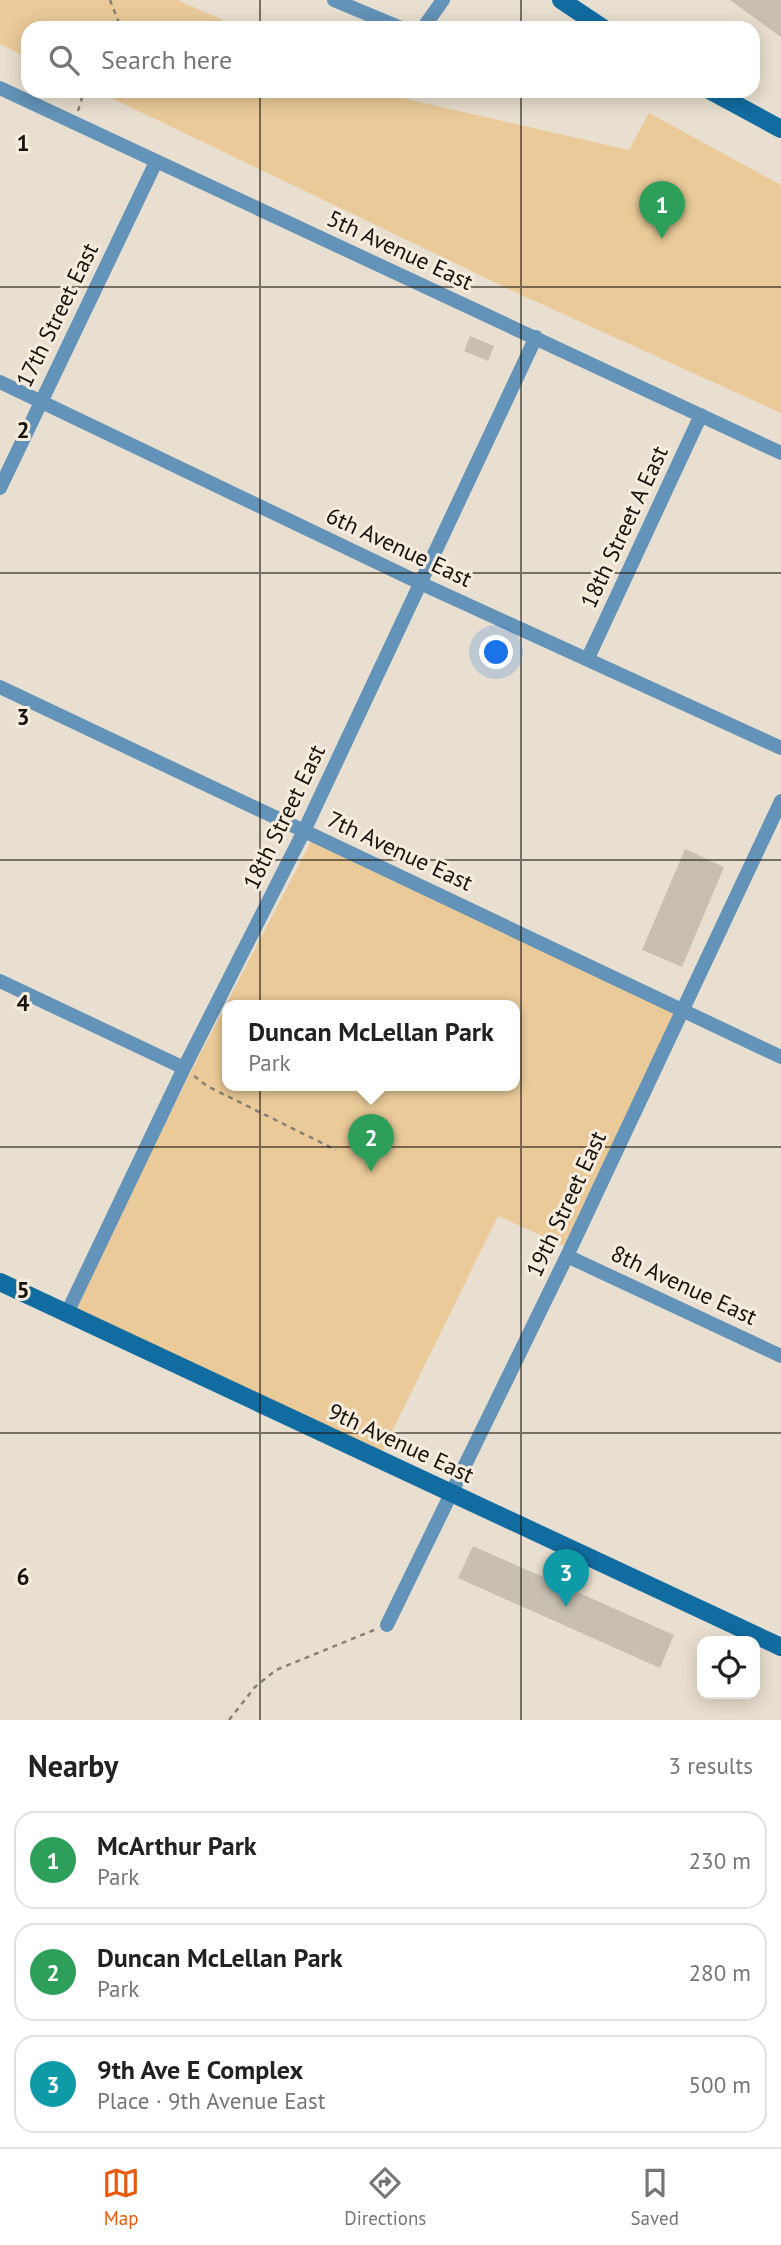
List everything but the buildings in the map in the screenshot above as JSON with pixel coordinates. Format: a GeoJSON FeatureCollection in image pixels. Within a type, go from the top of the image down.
{"type":"FeatureCollection","features":[{"type":"Feature","properties":{"kind":"street"},"geometry":{"type":"LineString","coordinates":[[334,0],[384,21]]}},
{"type":"Feature","properties":{"kind":"street"},"geometry":{"type":"LineString","coordinates":[[428,21],[443,0]]}},
{"type":"Feature","properties":{"kind":"street"},"geometry":{"type":"LineString","coordinates":[[561,0],[592,21]]}},
{"type":"Feature","properties":{"kind":"street","name":"5th Avenue East"},"geometry":{"type":"LineString","coordinates":[[0,88],[21,98]]}},
{"type":"Feature","properties":{"kind":"street","name":"5th Avenue East"},"geometry":{"type":"LineString","coordinates":[[21,98],[781,453]]}},
{"type":"Feature","properties":{"kind":"street"},"geometry":{"type":"LineString","coordinates":[[724,98],[781,129]]}},
{"type":"Feature","properties":{"kind":"street","name":"17th Street East"},"geometry":{"type":"LineString","coordinates":[[0,488],[156,162]]}},
{"type":"Feature","properties":{"kind":"street","name":"18th Street East"},"geometry":{"type":"LineString","coordinates":[[67,1313],[184,1068],[304,831],[536,337]]}},
{"type":"Feature","properties":{"kind":"street","name":"6th Avenue East"},"geometry":{"type":"LineString","coordinates":[[0,383],[420,583],[781,748]]}},
{"type":"Feature","properties":{"kind":"street","name":"18th Street A East"},"geometry":{"type":"LineString","coordinates":[[587,658],[701,415]]}},
{"type":"Feature","properties":{"kind":"street","name":"7th Avenue East"},"geometry":{"type":"LineString","coordinates":[[0,687],[781,1057]]}},
{"type":"Feature","properties":{"kind":"street","name":"19th Street East"},"geometry":{"type":"LineString","coordinates":[[387,1625],[449,1493],[567,1256],[781,801]]}},
{"type":"Feature","properties":{"kind":"street"},"geometry":{"type":"LineString","coordinates":[[0,981],[184,1068]]}},
{"type":"Feature","properties":{"kind":"street","name":"8th Avenue East"},"geometry":{"type":"LineString","coordinates":[[567,1256],[781,1356]]}},
{"type":"Feature","properties":{"kind":"street","name":"9th Avenue East"},"geometry":{"type":"LineString","coordinates":[[0,1282],[781,1647]]}},
{"type":"Feature","properties":{"kind":"path"},"geometry":{"type":"LineString","coordinates":[[110,0],[118,21]]}},
{"type":"Feature","properties":{"kind":"path"},"geometry":{"type":"LineString","coordinates":[[75,123],[82,98]]}},
{"type":"Feature","properties":{"kind":"path"},"geometry":{"type":"LineString","coordinates":[[184,1068],[207,1086],[336,1150]]}},
{"type":"Feature","properties":{"kind":"path"},"geometry":{"type":"LineString","coordinates":[[565,1586],[584,1556]]}},
{"type":"Feature","properties":{"kind":"path"},"geometry":{"type":"LineString","coordinates":[[229,1720],[255,1687],[276,1670],[387,1625]]}},
{"type":"Feature","properties":{"kind":"shaded area"},"geometry":{"type":"Polygon","coordinates":[[[0,0],[177,0],[225,21],[21,21],[21,54],[0,44],[0,0]]]}},
{"type":"Feature","properties":{"kind":"shaded area"},"geometry":{"type":"Polygon","coordinates":[[[112,98],[402,98],[629,150],[649,113],[781,185],[781,413],[517,293],[112,98]]]}},
{"type":"Feature","properties":{"kind":"shaded area"},"geometry":{"type":"Polygon","coordinates":[[[312,840],[676,1013],[565,1246],[498,1216],[381,1454],[74,1311],[222,1012],[222,1091],[520,1091],[520,1000],[228,1000],[312,840]]]}},
{"type":"Feature","properties":{"kind":"place","name":"McArthur Park"},"geometry":{"type":"Point","coordinates":[662,239]}},
{"type":"Feature","properties":{"kind":"place","name":"Duncan McLellan Park"},"geometry":{"type":"Point","coordinates":[371,1172]}},
{"type":"Feature","properties":{"kind":"place","name":"9th Ave E Complex"},"geometry":{"type":"Point","coordinates":[566,1607]}}]}
